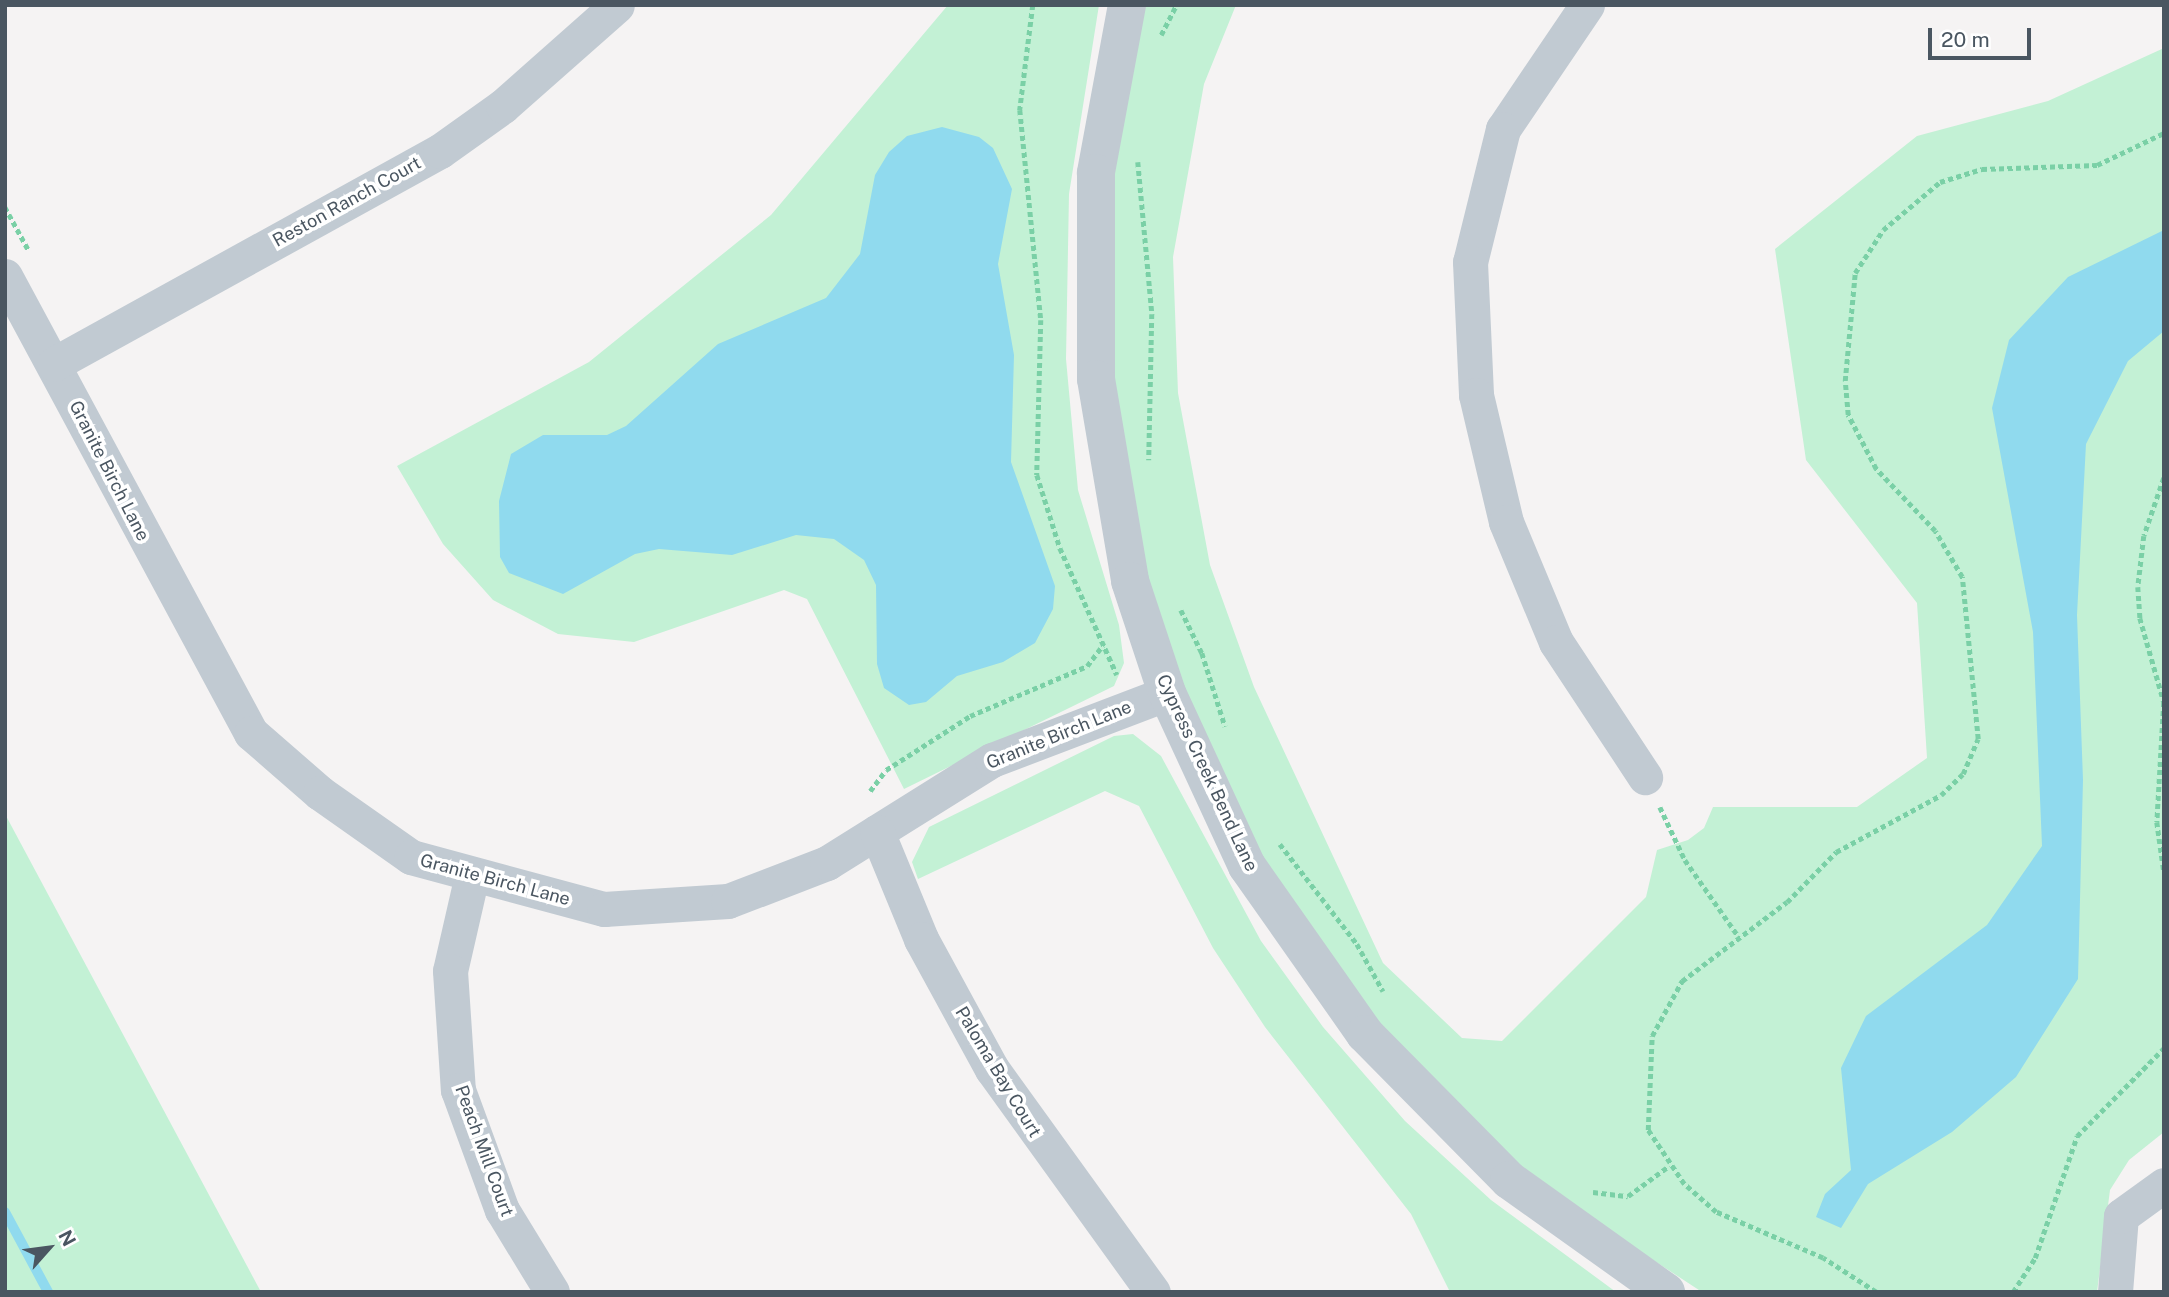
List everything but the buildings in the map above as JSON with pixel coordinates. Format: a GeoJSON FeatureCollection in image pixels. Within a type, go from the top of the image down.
{"type":"FeatureCollection","features":[{"type":"Feature","properties":{"kind":"street","name":"Reston Ranch Court"},"geometry":{"type":"LineString","coordinates":[[54,364],[440,151],[521,92],[617,5]]}},
{"type":"Feature","properties":{"kind":"street","name":"Cypress Creek Bend Lane"},"geometry":{"type":"LineString","coordinates":[[1127,5],[1096,173],[1096,379],[1130,581],[1167,693],[1247,866],[1364,1034],[1509,1180],[1666,1292]]}},
{"type":"Feature","properties":{"kind":"street"},"geometry":{"type":"LineString","coordinates":[[1587,5],[1503,129],[1470,262],[1476,395],[1506,522],[1556,642],[1646,777]]}},
{"type":"Feature","properties":{"kind":"street","name":"Granite Birch Lane"},"geometry":{"type":"LineString","coordinates":[[5,276],[251,733],[320,793],[411,857],[604,909],[728,901],[827,863],[992,760],[1167,693]]}},
{"type":"Feature","properties":{"kind":"street","name":"Paloma Bay Court"},"geometry":{"type":"LineString","coordinates":[[877,832],[921,939],[992,1069],[1153,1292]]}},
{"type":"Feature","properties":{"kind":"street","name":"Peach Mill Court"},"geometry":{"type":"LineString","coordinates":[[472,875],[450,971],[458,1090],[502,1210],[552,1292]]}},
{"type":"Feature","properties":{"kind":"street"},"geometry":{"type":"LineString","coordinates":[[2116,1292],[2121,1216],[2164,1185]]}},
{"type":"Feature","properties":{"kind":"path"},"geometry":{"type":"LineString","coordinates":[[860,800],[886,770],[970,716],[1087,666],[1104,644],[1060,548],[1037,475],[1041,320],[1020,110],[1033,5]]}},
{"type":"Feature","properties":{"kind":"path"},"geometry":{"type":"LineString","coordinates":[[1157,44],[1176,5]]}},
{"type":"Feature","properties":{"kind":"path"},"geometry":{"type":"LineString","coordinates":[[1876,1292],[1823,1258],[1716,1212],[1669,1166],[1648,1130],[1644,1108],[1652,1036],[1682,981],[1787,902],[1836,852],[1941,794],[1963,774],[1978,739],[1962,577],[1927,522],[1876,469],[1848,415],[1844,381],[1854,273],[1883,230],[1940,182],[1982,169],[2097,165],[2164,133]]}},
{"type":"Feature","properties":{"kind":"path"},"geometry":{"type":"LineString","coordinates":[[1136,151],[1152,314],[1149,467]]}},
{"type":"Feature","properties":{"kind":"path"},"geometry":{"type":"LineString","coordinates":[[2164,478],[2144,536],[2138,587],[2140,618],[2164,702],[2157,822],[2164,872]]}},
{"type":"Feature","properties":{"kind":"path"},"geometry":{"type":"LineString","coordinates":[[1177,603],[1217,693],[1227,740]]}},
{"type":"Feature","properties":{"kind":"path"},"geometry":{"type":"LineString","coordinates":[[1646,777],[1685,860],[1739,937]]}},
{"type":"Feature","properties":{"kind":"path"},"geometry":{"type":"LineString","coordinates":[[1277,840],[1357,944],[1387,998]]}},
{"type":"Feature","properties":{"kind":"path"},"geometry":{"type":"LineString","coordinates":[[2013,1292],[2035,1258],[2077,1136],[2164,1048]]}},
{"type":"Feature","properties":{"kind":"path"},"geometry":{"type":"LineString","coordinates":[[1583,1188],[1628,1196],[1669,1166]]}},
{"type":"Feature","properties":{"kind":"green space"},"geometry":{"type":"Polygon","coordinates":[[[948,5],[1099,5],[1069,194],[1066,359],[1078,490],[1119,625],[1124,663],[1114,686],[904,789],[807,599],[784,590],[634,642],[558,634],[493,600],[443,544],[397,466],[589,362],[771,215],[948,5]]]}},
{"type":"Feature","properties":{"kind":"green space"},"geometry":{"type":"Polygon","coordinates":[[[1145,5],[1236,5],[1204,84],[1173,257],[1178,393],[1210,565],[1254,687],[1383,963],[1462,1038],[1502,1041],[1646,897],[1657,850],[1688,840],[1704,828],[1713,807],[1857,807],[1927,758],[1917,603],[1806,460],[1775,249],[1917,136],[2048,101],[2164,48],[2164,1132],[2129,1160],[2110,1190],[2097,1292],[1702,1292],[1578,1211],[1477,1131],[1372,1014],[1268,870],[1180,687],[1137,540],[1115,386],[1114,173],[1145,5]]]}},
{"type":"Feature","properties":{"kind":"green space"},"geometry":{"type":"Polygon","coordinates":[[[1133,734],[1161,756],[1261,941],[1323,1027],[1405,1121],[1491,1200],[1616,1292],[1450,1292],[1411,1214],[1265,1027],[1213,948],[1139,806],[1105,791],[918,879],[912,862],[929,827],[1114,736],[1133,734]]]}},
{"type":"Feature","properties":{"kind":"green space"},"geometry":{"type":"Polygon","coordinates":[[[5,814],[261,1292],[5,1292],[5,814]]]}},
{"type":"Feature","properties":{"kind":"water"},"geometry":{"type":"Polygon","coordinates":[[[942,127],[979,137],[993,148],[1012,189],[998,264],[1014,355],[1011,462],[1055,586],[1053,609],[1035,643],[1003,662],[957,676],[926,702],[909,705],[884,688],[877,664],[876,585],[864,560],[834,539],[796,535],[732,555],[659,549],[635,554],[563,594],[509,573],[500,557],[499,501],[511,454],[543,435],[607,435],[626,426],[718,344],[826,298],[860,254],[875,175],[889,152],[907,136],[942,127]]]}},
{"type":"Feature","properties":{"kind":"water"},"geometry":{"type":"Polygon","coordinates":[[[2164,230],[2164,331],[2128,361],[2086,444],[2077,615],[2083,780],[2078,979],[2016,1077],[1952,1132],[1868,1184],[1841,1228],[1816,1217],[1825,1194],[1851,1170],[1841,1068],[1866,1016],[1987,925],[2042,846],[2033,632],[1992,408],[2009,340],[2068,277],[2164,230]]]}},
{"type":"Feature","properties":{"kind":"waterway"},"geometry":{"type":"LineString","coordinates":[[5,1212],[48,1292]]}}]}
